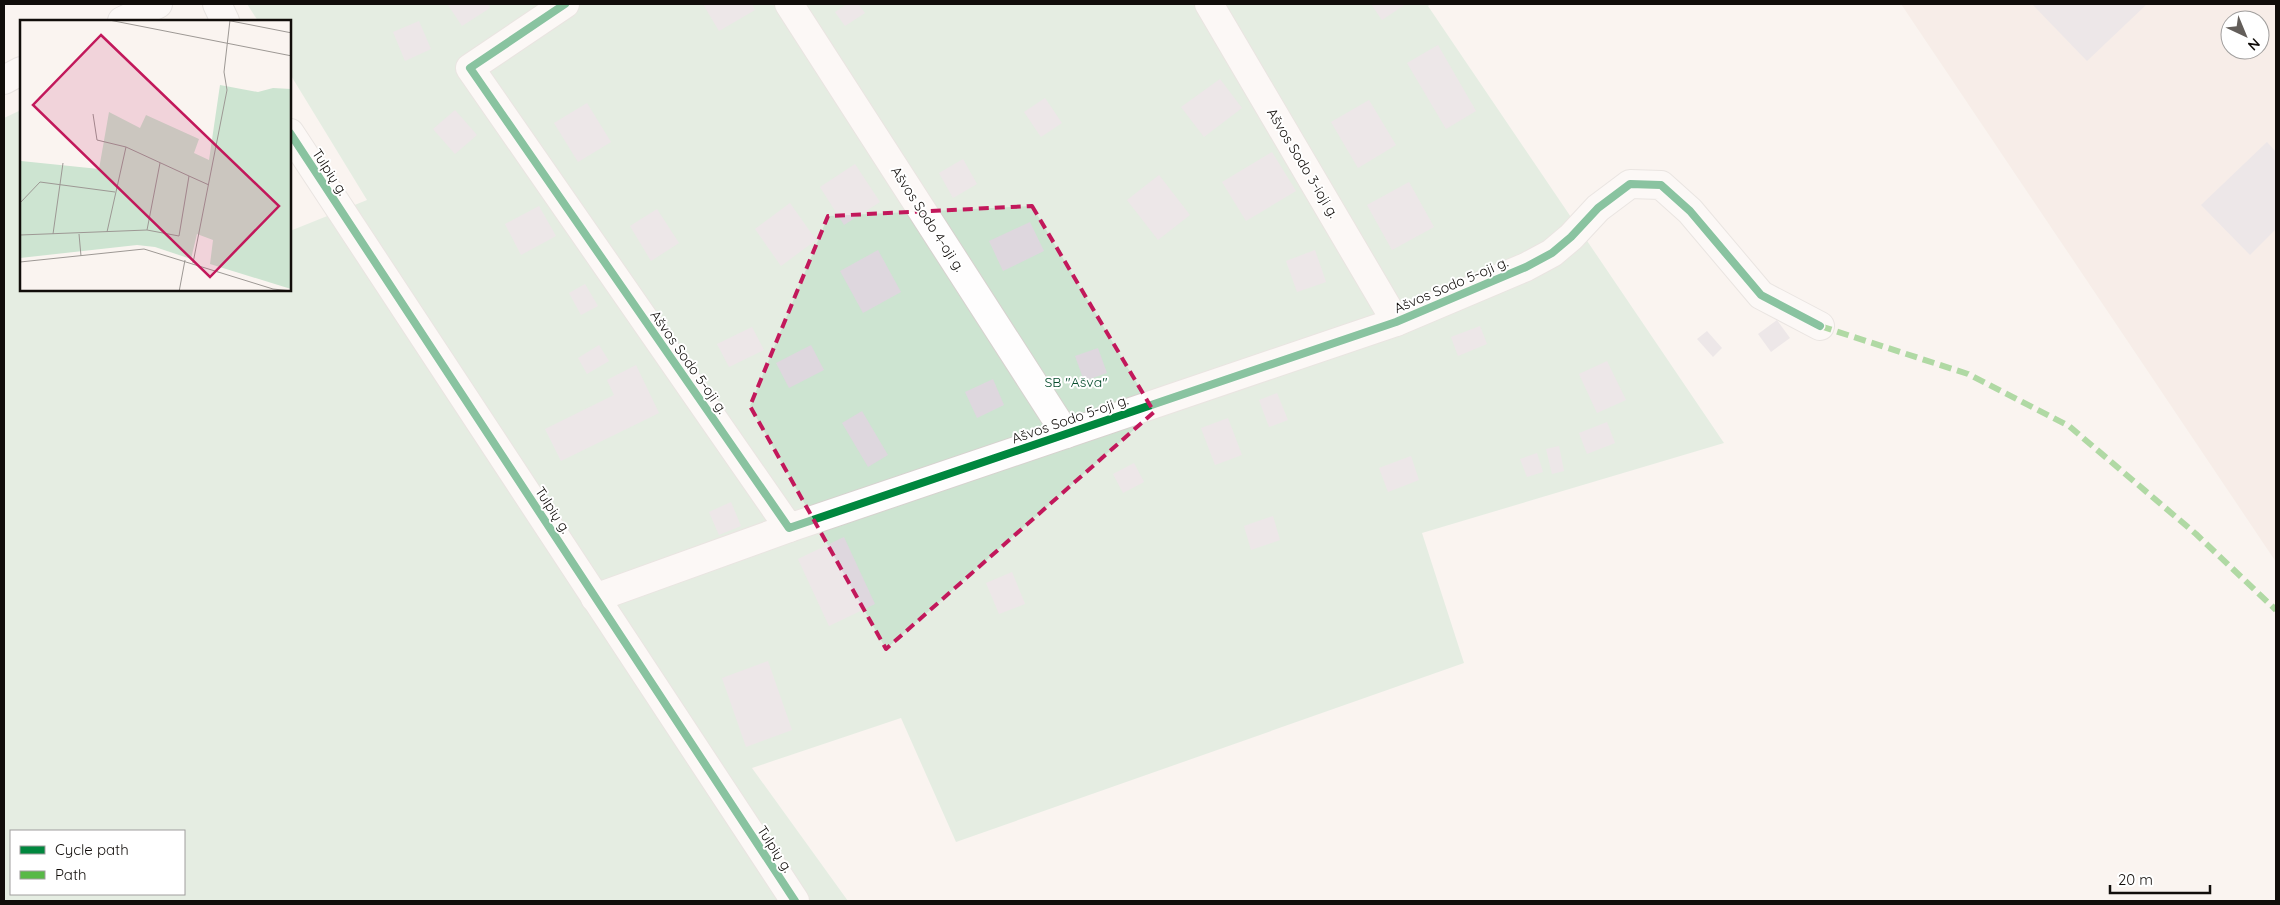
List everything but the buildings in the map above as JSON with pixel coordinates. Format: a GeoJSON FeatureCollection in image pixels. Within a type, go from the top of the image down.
{"type":"FeatureCollection","features":[{"type":"Feature","properties":{"kind":"street"},"geometry":{"type":"LineString","coordinates":[[124,20],[158,4]]}},
{"type":"Feature","properties":{"kind":"street"},"geometry":{"type":"LineString","coordinates":[[217,4],[225,20]]}},
{"type":"Feature","properties":{"kind":"street","name":"Ašvos Sodo 5-oji g."},"geometry":{"type":"LineString","coordinates":[[565,4],[470,68],[790,528],[1396,322],[1526,267],[1552,253],[1571,237],[1598,208],[1630,184],[1660,184],[1690,211],[1761,296],[1820,326]]}},
{"type":"Feature","properties":{"kind":"street","name":"Ašvos Sodo 4-oji g."},"geometry":{"type":"LineString","coordinates":[[790,4],[1066,434]]}},
{"type":"Feature","properties":{"kind":"street","name":"Ašvos Sodo 3-ioji g."},"geometry":{"type":"LineString","coordinates":[[1209,4],[1396,322]]}},
{"type":"Feature","properties":{"kind":"street"},"geometry":{"type":"LineString","coordinates":[[4,80],[20,72]]}},
{"type":"Feature","properties":{"kind":"street","name":"Tulpių g."},"geometry":{"type":"LineString","coordinates":[[291,135],[795,901]]}},
{"type":"Feature","properties":{"kind":"street"},"geometry":{"type":"LineString","coordinates":[[595,598],[790,528]]}},
{"type":"Feature","properties":{"kind":"highlighted area"},"geometry":{"type":"Polygon","coordinates":[[[1032,206],[1154,412],[886,649],[750,406],[828,216],[1032,206]]]}},
{"type":"Feature","properties":{"kind":"shaded area"},"geometry":{"type":"Polygon","coordinates":[[[1901,4],[2276,4],[2276,562],[1901,4]]]}},
{"type":"Feature","properties":{"kind":"green space","name":"SB \"Ašva\""},"geometry":{"type":"Polygon","coordinates":[[[247,4],[1431,4],[1428,6],[1724,443],[1422,533],[1464,663],[956,842],[901,718],[752,768],[848,901],[4,901],[4,118],[20,110],[20,291],[291,291],[291,231],[367,200],[291,76],[291,20],[257,20],[247,4]]]}},
{"type":"Feature","properties":{"kind":"marked path"},"geometry":{"type":"LineString","coordinates":[[1820,326],[1968,374],[2069,426],[2196,534],[2276,610]]}},
{"type":"Feature","properties":{"kind":"cycle path"},"geometry":{"type":"LineString","coordinates":[[565,4],[470,68],[789,528],[1396,322],[1526,267],[1552,253],[1571,237],[1598,208],[1630,184],[1661,185],[1690,211],[1761,295],[1820,326]]}},
{"type":"Feature","properties":{"kind":"cycle path"},"geometry":{"type":"LineString","coordinates":[[291,135],[795,901]]}}]}
